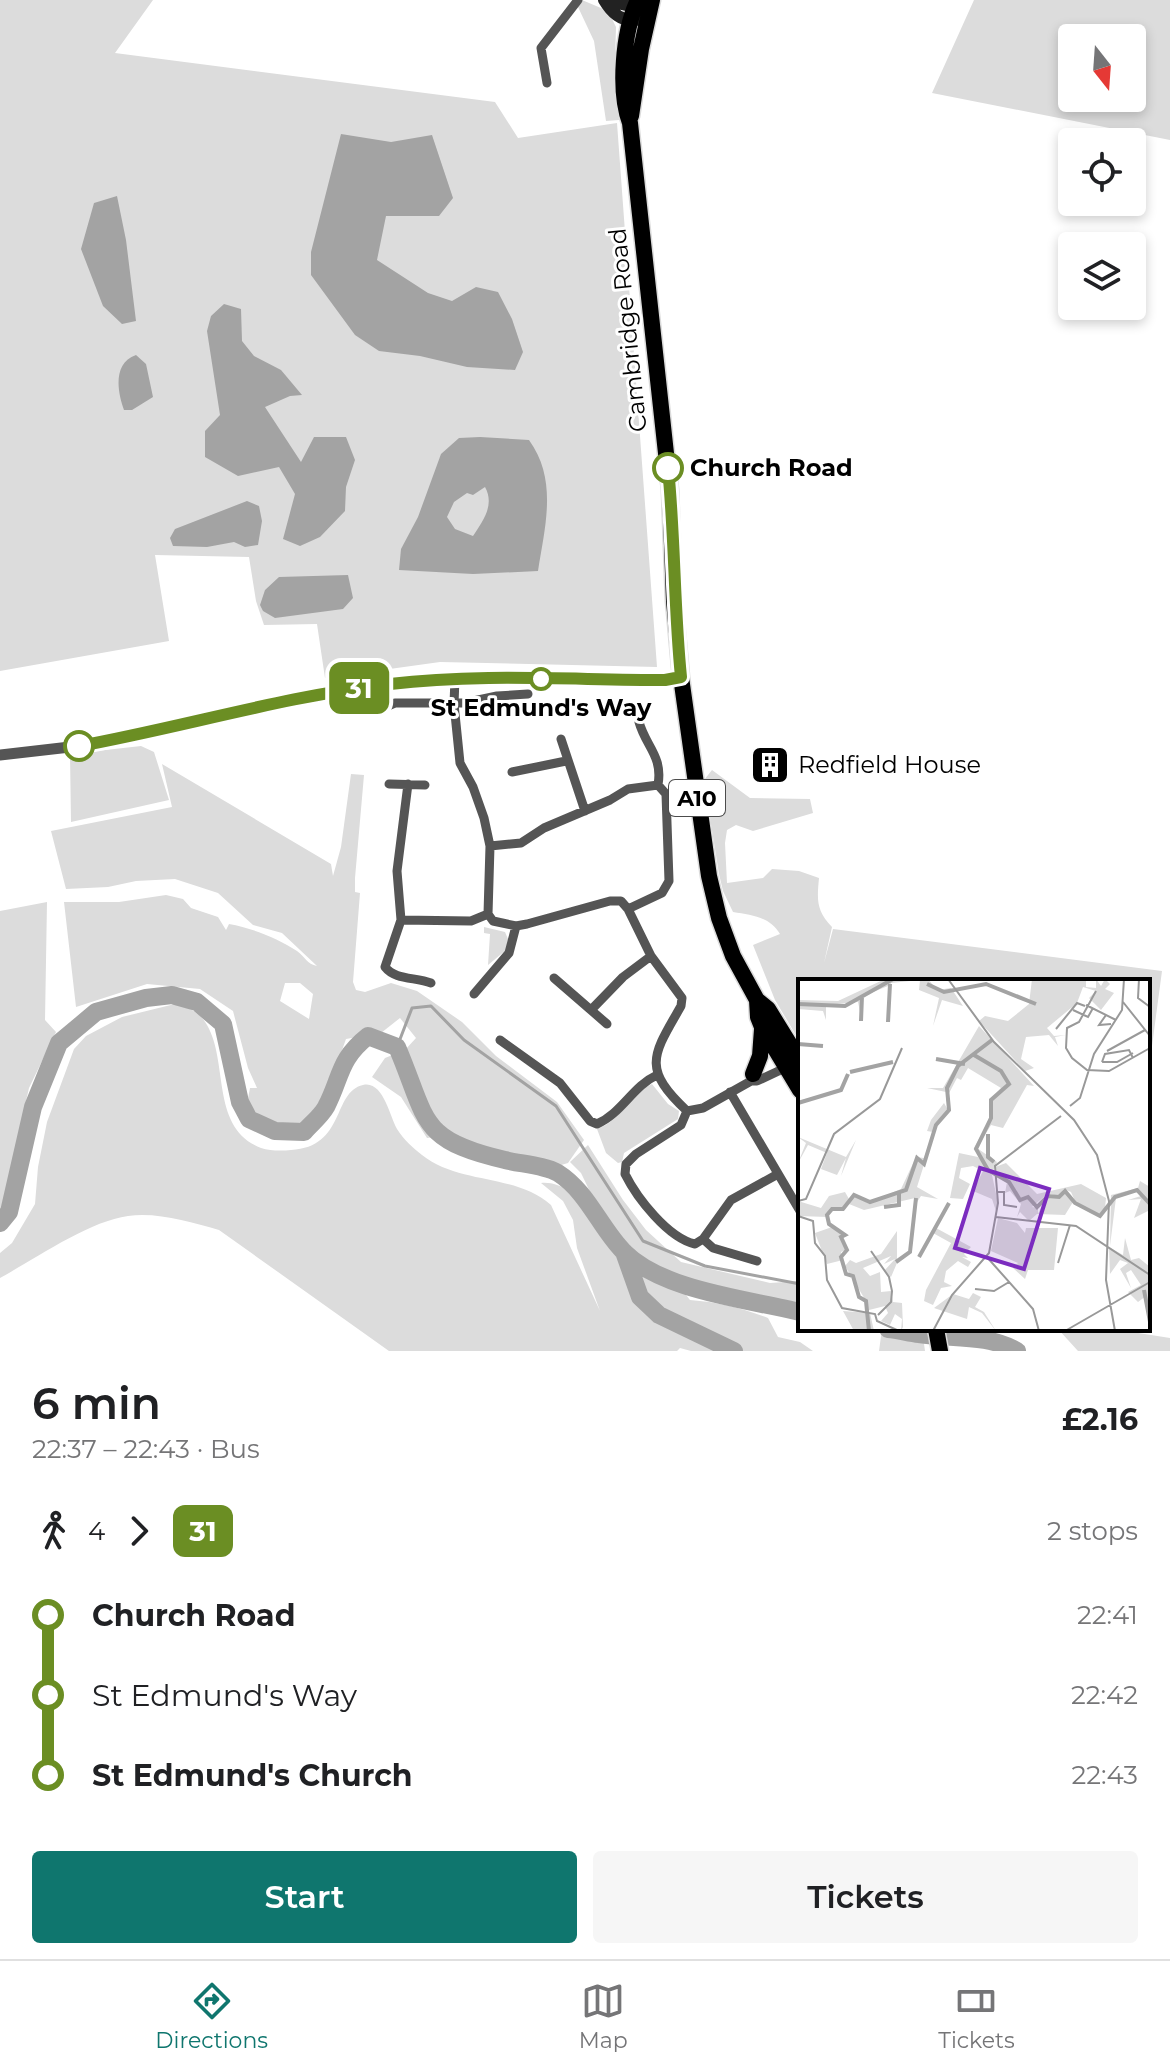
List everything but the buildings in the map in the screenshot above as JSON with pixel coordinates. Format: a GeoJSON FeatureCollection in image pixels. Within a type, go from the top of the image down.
{"type":"FeatureCollection","features":[{"type":"Feature","properties":{"kind":"highway","name":"Cambridge Road"},"geometry":{"type":"LineString","coordinates":[[641,9],[630,123],[671,499],[674,601],[681,677],[714,896],[733,956],[757,1000],[768,1009],[791,1059],[798,1083]]}},
{"type":"Feature","properties":{"kind":"highway","name":"Cambridge Road"},"geometry":{"type":"LineString","coordinates":[[757,1000],[762,1027],[791,1059]]}},
{"type":"Feature","properties":{"kind":"highway"},"geometry":{"type":"LineString","coordinates":[[752,1078],[760,1056],[762,1027]]}},
{"type":"Feature","properties":{"kind":"highway"},"geometry":{"type":"LineString","coordinates":[[936,1331],[940,1351]]}},
{"type":"Feature","properties":{"kind":"street"},"geometry":{"type":"LineString","coordinates":[[547,83],[541,48],[578,0]]}},
{"type":"Feature","properties":{"kind":"street"},"geometry":{"type":"LineString","coordinates":[[0,755],[137,735],[337,691],[455,678],[665,680],[681,677]]}},
{"type":"Feature","properties":{"kind":"street"},"geometry":{"type":"LineString","coordinates":[[455,678],[454,704],[460,763],[480,808],[490,846],[488,914],[493,921],[516,926],[610,901],[621,901],[651,956],[682,998],[681,1006],[657,1049],[657,1075],[687,1111]]}},
{"type":"Feature","properties":{"kind":"street"},"geometry":{"type":"LineString","coordinates":[[375,707],[383,708],[395,703],[454,704],[528,694]]}},
{"type":"Feature","properties":{"kind":"street"},"geometry":{"type":"LineString","coordinates":[[628,909],[662,893],[669,881],[666,794],[658,785],[659,768],[639,722]]}},
{"type":"Feature","properties":{"kind":"street"},"geometry":{"type":"LineString","coordinates":[[561,739],[585,811]]}},
{"type":"Feature","properties":{"kind":"street"},"geometry":{"type":"LineString","coordinates":[[512,772],[566,761]]}},
{"type":"Feature","properties":{"kind":"street"},"geometry":{"type":"LineString","coordinates":[[389,784],[425,785]]}},
{"type":"Feature","properties":{"kind":"street"},"geometry":{"type":"LineString","coordinates":[[408,784],[397,871],[401,920],[385,967],[394,976],[431,983]]}},
{"type":"Feature","properties":{"kind":"street"},"geometry":{"type":"LineString","coordinates":[[490,846],[521,843],[544,828],[628,789],[658,785]]}},
{"type":"Feature","properties":{"kind":"street"},"geometry":{"type":"LineString","coordinates":[[401,920],[471,921],[488,914]]}},
{"type":"Feature","properties":{"kind":"street"},"geometry":{"type":"LineString","coordinates":[[474,994],[509,953],[516,926]]}},
{"type":"Feature","properties":{"kind":"street"},"geometry":{"type":"LineString","coordinates":[[591,1010],[623,977],[651,956]]}},
{"type":"Feature","properties":{"kind":"street"},"geometry":{"type":"LineString","coordinates":[[554,978],[607,1024]]}},
{"type":"Feature","properties":{"kind":"street"},"geometry":{"type":"LineString","coordinates":[[500,1040],[560,1083],[590,1121],[597,1124],[606,1120],[646,1080],[657,1075]]}},
{"type":"Feature","properties":{"kind":"street"},"geometry":{"type":"LineString","coordinates":[[687,1111],[703,1108],[752,1078],[757,1081],[791,1059]]}},
{"type":"Feature","properties":{"kind":"street"},"geometry":{"type":"LineString","coordinates":[[730,1092],[798,1208]]}},
{"type":"Feature","properties":{"kind":"street"},"geometry":{"type":"LineString","coordinates":[[687,1111],[681,1125],[626,1164],[625,1174],[665,1227],[682,1241],[695,1244],[703,1239],[731,1200],[778,1174]]}},
{"type":"Feature","properties":{"kind":"street"},"geometry":{"type":"LineString","coordinates":[[703,1239],[713,1248],[757,1261]]}},
{"type":"Feature","properties":{"kind":"shaded area"},"geometry":{"type":"Polygon","coordinates":[[[0,0],[153,0],[115,53],[495,102],[518,138],[617,123],[657,667],[440,662],[325,678],[317,624],[264,625],[256,601],[249,557],[155,555],[169,641],[0,671],[0,0]]]}},
{"type":"Feature","properties":{"kind":"shaded area"},"geometry":{"type":"Polygon","coordinates":[[[582,0],[608,11],[616,27],[619,120],[606,121],[594,41],[578,7],[582,0]]]}},
{"type":"Feature","properties":{"kind":"shaded area"},"geometry":{"type":"Polygon","coordinates":[[[974,0],[1170,0],[1170,140],[1146,135],[1146,128],[1109,128],[932,93],[974,0]]]}},
{"type":"Feature","properties":{"kind":"shaded area"},"geometry":{"type":"Polygon","coordinates":[[[341,134],[391,142],[432,135],[453,198],[439,216],[386,216],[377,260],[428,293],[452,301],[476,287],[498,292],[512,319],[523,352],[515,370],[467,367],[420,356],[379,351],[355,335],[311,275],[311,252],[341,134]]]}},
{"type":"Feature","properties":{"kind":"shaded area"},"geometry":{"type":"Polygon","coordinates":[[[117,196],[136,321],[122,324],[103,306],[81,249],[94,203],[117,196]]]}},
{"type":"Feature","properties":{"kind":"shaded area"},"geometry":{"type":"Polygon","coordinates":[[[224,304],[241,309],[242,341],[254,356],[281,370],[302,395],[290,396],[265,407],[301,462],[314,437],[346,437],[355,460],[346,487],[345,511],[320,537],[300,546],[283,539],[295,494],[279,467],[238,476],[205,457],[205,431],[220,415],[207,331],[211,316],[224,304]]]}},
{"type":"Feature","properties":{"kind":"shaded area"},"geometry":{"type":"Polygon","coordinates":[[[136,355],[146,364],[153,397],[132,410],[124,410],[119,386],[120,371],[123,364],[136,355]]]}},
{"type":"Feature","properties":{"kind":"shaded area"},"geometry":{"type":"Polygon","coordinates":[[[459,438],[529,440],[538,455],[544,471],[547,504],[538,571],[473,574],[399,570],[401,549],[418,517],[441,454],[459,438]],[[485,487],[473,495],[467,493],[454,502],[447,517],[455,529],[473,536],[486,513],[488,494],[485,487]]]}},
{"type":"Feature","properties":{"kind":"shaded area"},"geometry":{"type":"Polygon","coordinates":[[[247,501],[259,506],[262,521],[258,545],[245,547],[234,542],[207,547],[173,546],[170,538],[175,529],[247,501]]]}},
{"type":"Feature","properties":{"kind":"shaded area"},"geometry":{"type":"Polygon","coordinates":[[[348,575],[353,598],[343,609],[275,618],[263,611],[260,605],[265,590],[279,577],[348,575]]]}},
{"type":"Feature","properties":{"kind":"shaded area"},"geometry":{"type":"Polygon","coordinates":[[[141,746],[154,752],[169,800],[71,822],[70,754],[141,746]]]}},
{"type":"Feature","properties":{"kind":"shaded area"},"geometry":{"type":"Polygon","coordinates":[[[162,764],[331,864],[333,876],[341,847],[351,774],[364,775],[355,878],[355,892],[360,893],[353,982],[356,990],[365,992],[391,983],[417,991],[462,1022],[496,1056],[557,1102],[584,1140],[568,1163],[551,1168],[479,1151],[444,1136],[427,1138],[401,1097],[372,1077],[385,1058],[405,1050],[416,1038],[400,1018],[381,1033],[346,1039],[325,1098],[305,1125],[270,1125],[247,1104],[250,1088],[257,1088],[248,1068],[233,1011],[200,989],[147,984],[76,1007],[64,902],[119,902],[166,895],[183,899],[191,908],[218,917],[226,930],[229,924],[264,934],[289,946],[317,966],[282,933],[253,925],[218,893],[175,879],[66,889],[51,831],[172,807],[162,764]],[[285,983],[280,1001],[309,1019],[313,994],[300,983],[285,983]]]}},
{"type":"Feature","properties":{"kind":"shaded area"},"geometry":{"type":"Polygon","coordinates":[[[712,770],[750,798],[810,799],[813,813],[753,831],[736,825],[727,830],[727,883],[763,878],[772,869],[799,871],[819,878],[819,904],[832,927],[824,963],[833,929],[1162,971],[1150,1061],[1150,979],[798,979],[798,1039],[775,1000],[753,945],[780,934],[766,920],[733,912],[723,891],[704,780],[712,770]]]}},
{"type":"Feature","properties":{"kind":"shaded area"},"geometry":{"type":"Polygon","coordinates":[[[47,902],[45,1020],[56,1032],[29,1088],[0,1214],[0,911],[47,902]]]}},
{"type":"Feature","properties":{"kind":"shaded area"},"geometry":{"type":"Polygon","coordinates":[[[484,927],[505,932],[508,939],[506,950],[488,965],[490,934],[484,933],[484,927]]]}},
{"type":"Feature","properties":{"kind":"shaded area"},"geometry":{"type":"Polygon","coordinates":[[[179,1003],[198,1015],[214,1040],[223,1093],[234,1126],[245,1139],[261,1148],[291,1150],[309,1147],[330,1130],[353,1090],[363,1085],[376,1088],[397,1129],[422,1155],[453,1171],[521,1188],[551,1205],[600,1311],[577,1248],[573,1220],[563,1201],[541,1183],[555,1184],[593,1198],[581,1173],[570,1162],[588,1145],[646,1230],[681,1262],[770,1283],[798,1281],[798,1314],[769,1310],[710,1286],[679,1286],[690,1300],[729,1306],[768,1318],[778,1337],[800,1342],[813,1351],[691,1351],[680,1348],[677,1351],[389,1351],[219,1230],[151,1215],[128,1216],[96,1225],[0,1278],[0,1253],[12,1243],[35,1204],[47,1122],[74,1049],[86,1036],[122,1017],[179,1003]]]}},
{"type":"Feature","properties":{"kind":"shaded area"},"geometry":{"type":"Polygon","coordinates":[[[652,1084],[668,1104],[679,1111],[678,1119],[624,1153],[622,1162],[618,1163],[606,1153],[597,1129],[613,1120],[644,1088],[652,1084]]]}},
{"type":"Feature","properties":{"kind":"shaded area"},"geometry":{"type":"Polygon","coordinates":[[[882,1331],[922,1331],[925,1351],[879,1351],[882,1331]]]}},
{"type":"Feature","properties":{"kind":"shaded area"},"geometry":{"type":"Polygon","coordinates":[[[1060,1331],[1126,1331],[1170,1338],[1170,1351],[1078,1351],[1060,1331]]]}},
{"type":"Feature","properties":{"kind":"waterway"},"geometry":{"type":"LineString","coordinates":[[0,1223],[9,1212],[33,1107],[59,1043],[96,1012],[146,998],[172,995],[197,1002],[223,1024],[240,1102],[249,1119],[275,1131],[304,1132],[326,1107],[351,1053],[368,1036],[397,1047],[422,1109],[440,1134],[476,1152],[558,1173],[578,1190],[624,1252],[641,1265],[683,1285],[798,1312]]}},
{"type":"Feature","properties":{"kind":"waterway"},"geometry":{"type":"LineString","coordinates":[[397,1047],[412,1008],[431,1006],[464,1040],[556,1106],[643,1241],[705,1266],[798,1284]]}},
{"type":"Feature","properties":{"kind":"waterway"},"geometry":{"type":"LineString","coordinates":[[624,1252],[640,1297],[659,1315],[734,1351]]}},
{"type":"Feature","properties":{"kind":"waterway"},"geometry":{"type":"LineString","coordinates":[[902,1331],[982,1339],[1017,1351]]}},
{"type":"Feature","properties":{"kind":"bus line","name":"31"},"geometry":{"type":"LineString","coordinates":[[79,746],[337,691],[393,684],[455,678],[665,680],[681,677],[668,468]]}},
{"type":"Feature","properties":{"kind":"place","name":"Church Road"},"geometry":{"type":"Point","coordinates":[668,468]}},
{"type":"Feature","properties":{"kind":"place","name":"St Edmund's Way"},"geometry":{"type":"Point","coordinates":[541,679]}},
{"type":"Feature","properties":{"kind":"place","name":"Redfield House"},"geometry":{"type":"Point","coordinates":[770,765]}}]}
